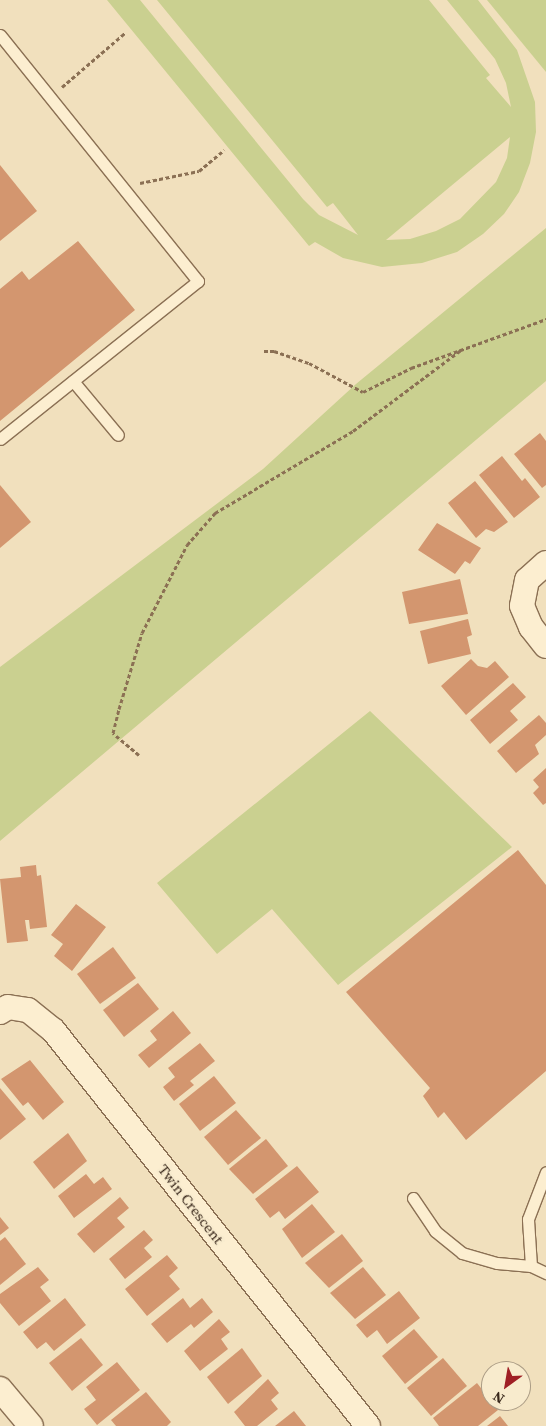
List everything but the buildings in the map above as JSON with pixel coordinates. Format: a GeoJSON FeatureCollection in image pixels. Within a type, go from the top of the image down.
{"type":"FeatureCollection","features":[{"type":"Feature","properties":{"kind":"street"},"geometry":{"type":"LineString","coordinates":[[546,563],[527,580],[522,606],[531,627],[546,646]]}},
{"type":"Feature","properties":{"kind":"street","name":"Twin Crescent"},"geometry":{"type":"LineString","coordinates":[[0,1012],[8,1007],[28,1010],[53,1030],[368,1426]]}},
{"type":"Feature","properties":{"kind":"street"},"geometry":{"type":"LineString","coordinates":[[0,1389],[31,1426]]}},
{"type":"Feature","properties":{"kind":"lane"},"geometry":{"type":"LineString","coordinates":[[0,35],[198,281],[0,439]]}},
{"type":"Feature","properties":{"kind":"lane"},"geometry":{"type":"LineString","coordinates":[[73,381],[118,435]]}},
{"type":"Feature","properties":{"kind":"lane"},"geometry":{"type":"LineString","coordinates":[[531,1266],[528,1219],[546,1172]]}},
{"type":"Feature","properties":{"kind":"lane"},"geometry":{"type":"LineString","coordinates":[[413,1198],[434,1231],[462,1254],[497,1263],[531,1266],[546,1273]]}},
{"type":"Feature","properties":{"kind":"path"},"geometry":{"type":"LineString","coordinates":[[50,97],[125,33]]}},
{"type":"Feature","properties":{"kind":"path"},"geometry":{"type":"LineString","coordinates":[[123,187],[199,171],[224,150]]}},
{"type":"Feature","properties":{"kind":"path"},"geometry":{"type":"LineString","coordinates":[[264,351],[274,351],[309,363],[363,392],[411,368],[546,319]]}},
{"type":"Feature","properties":{"kind":"path"},"geometry":{"type":"LineString","coordinates":[[139,755],[114,733],[119,709],[142,633],[187,545],[215,513],[353,431],[461,350]]}},
{"type":"Feature","properties":{"kind":"green space"},"geometry":{"type":"Polygon","coordinates":[[[107,0],[140,0],[303,199],[319,215],[358,235],[333,203],[327,207],[157,0],[429,0],[490,75],[486,78],[511,107],[506,83],[495,59],[447,0],[478,0],[517,50],[535,102],[536,132],[530,163],[519,192],[504,214],[483,234],[457,252],[422,263],[382,267],[343,258],[315,242],[309,246],[107,0]],[[510,137],[386,240],[410,239],[436,231],[460,219],[496,182],[507,158],[510,137]]]}},
{"type":"Feature","properties":{"kind":"green space"},"geometry":{"type":"Polygon","coordinates":[[[487,0],[546,0],[546,72],[487,0]]]}},
{"type":"Feature","properties":{"kind":"green space"},"geometry":{"type":"Polygon","coordinates":[[[546,228],[546,381],[0,841],[0,667],[263,469],[356,384],[546,228]]]}},
{"type":"Feature","properties":{"kind":"green space"},"geometry":{"type":"Polygon","coordinates":[[[370,711],[512,847],[338,985],[272,909],[217,954],[157,883],[370,711]]]}}]}
